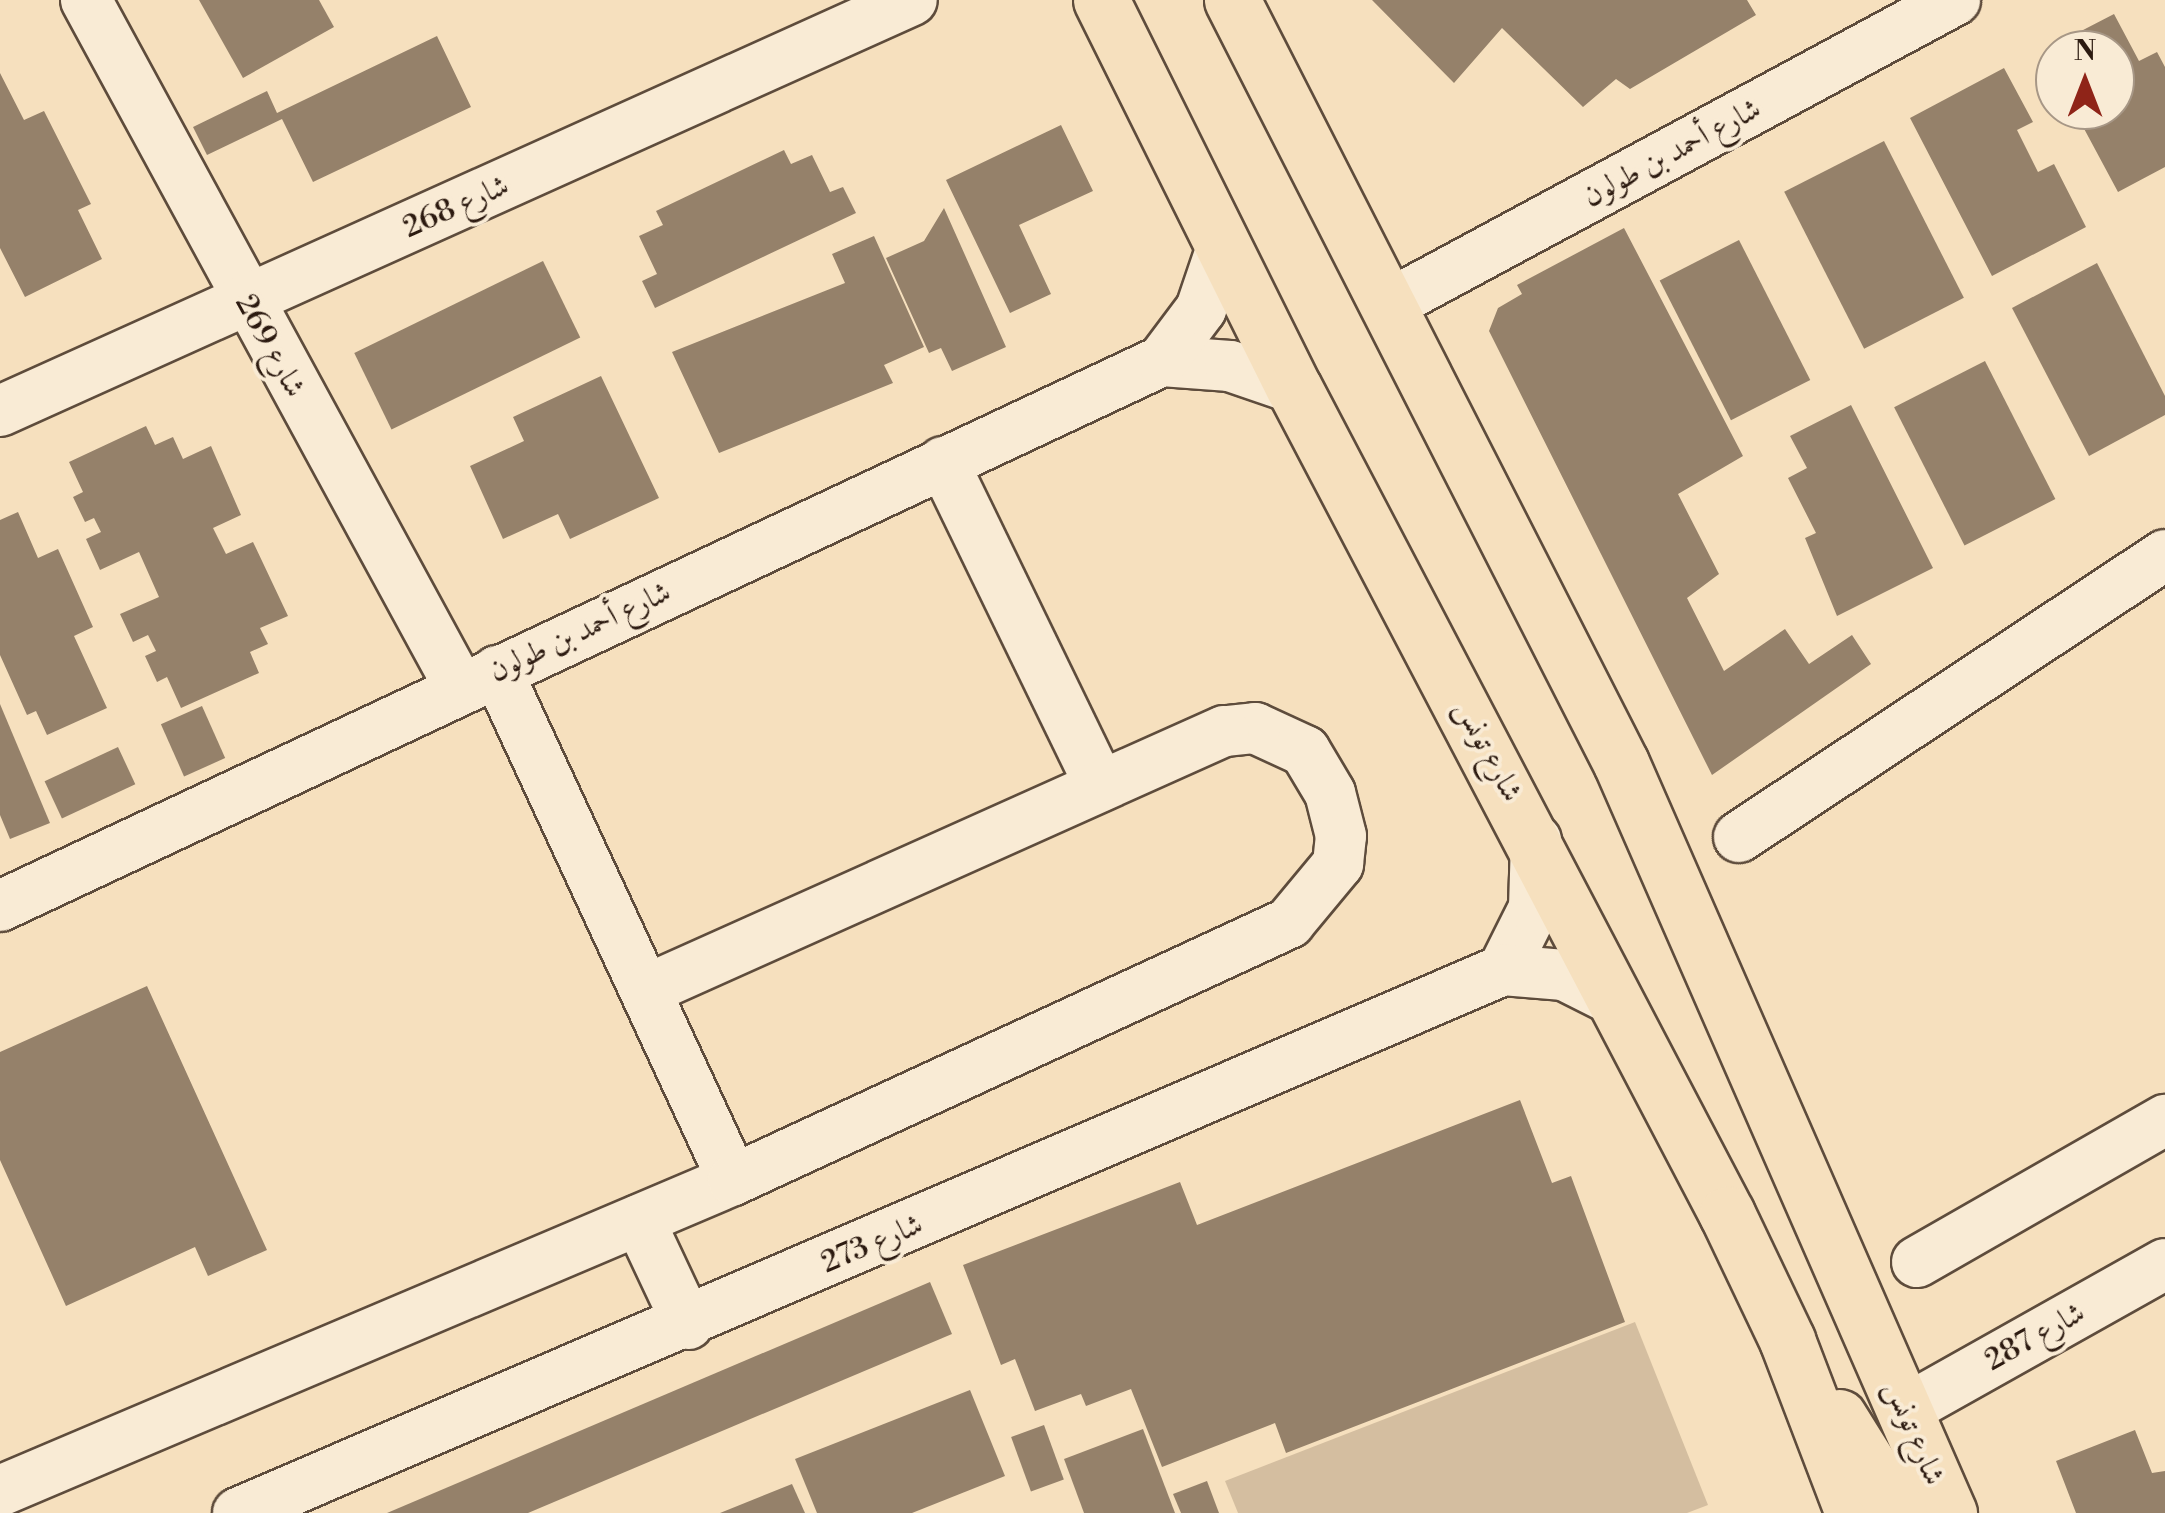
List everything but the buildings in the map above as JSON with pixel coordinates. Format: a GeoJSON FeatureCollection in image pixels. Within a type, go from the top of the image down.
{"type":"FeatureCollection","features":[{"type":"Feature","properties":{"kind":"main road","name":"شارع تونس"},"geometry":{"type":"LineString","coordinates":[[1102,0],[1294,388],[1536,840],[1787,1340],[1852,1513]]}},
{"type":"Feature","properties":{"kind":"main road","name":"شارع تونس"},"geometry":{"type":"LineString","coordinates":[[1232,0],[1620,763],[1949,1513]]}},
{"type":"Feature","properties":{"kind":"main road"},"geometry":{"type":"LineString","coordinates":[[1787,1340],[1899,1513]]}},
{"type":"Feature","properties":{"kind":"street","name":"شارع 269"},"geometry":{"type":"LineString","coordinates":[[86,0],[246,302],[479,679],[646,990],[734,1180]]}},
{"type":"Feature","properties":{"kind":"street","name":"شارع 268"},"geometry":{"type":"LineString","coordinates":[[0,411],[912,0]]}},
{"type":"Feature","properties":{"kind":"street","name":"شارع أحمد بن طولون"},"geometry":{"type":"LineString","coordinates":[[1388,305],[1894,14],[1956,0]]}},
{"type":"Feature","properties":{"kind":"street","name":"شارع أحمد بن طولون"},"geometry":{"type":"LineString","coordinates":[[0,906],[1162,360],[1201,308],[1222,247]]}},
{"type":"Feature","properties":{"kind":"street","name":"شارع أحمد بن طولون"},"geometry":{"type":"LineString","coordinates":[[1162,360],[1230,366],[1294,388]]}},
{"type":"Feature","properties":{"kind":"street"},"geometry":{"type":"LineString","coordinates":[[942,462],[1100,786]]}},
{"type":"Feature","properties":{"kind":"street"},"geometry":{"type":"LineString","coordinates":[[1739,837],[2165,556]]}},
{"type":"Feature","properties":{"kind":"street"},"geometry":{"type":"LineString","coordinates":[[0,1491],[734,1180],[1289,923],[1338,864],[1340,836],[1330,793],[1305,752],[1255,728],[1224,731],[646,990]]}},
{"type":"Feature","properties":{"kind":"street"},"geometry":{"type":"LineString","coordinates":[[1503,970],[1534,908],[1536,840]]}},
{"type":"Feature","properties":{"kind":"street","name":"شارع 273"},"geometry":{"type":"LineString","coordinates":[[238,1513],[688,1324],[1503,970],[1564,975],[1618,1002]]}},
{"type":"Feature","properties":{"kind":"street"},"geometry":{"type":"LineString","coordinates":[[1918,1262],[2165,1120]]}},
{"type":"Feature","properties":{"kind":"street"},"geometry":{"type":"LineString","coordinates":[[639,1220],[688,1324]]}},
{"type":"Feature","properties":{"kind":"street","name":"شارع 287"},"geometry":{"type":"LineString","coordinates":[[1906,1410],[2165,1264]]}},
{"type":"Feature","properties":{"kind":"shaded area"},"geometry":{"type":"Polygon","coordinates":[[[1635,1322],[1708,1505],[1687,1513],[1238,1513],[1225,1481],[1635,1322]]]}}]}
